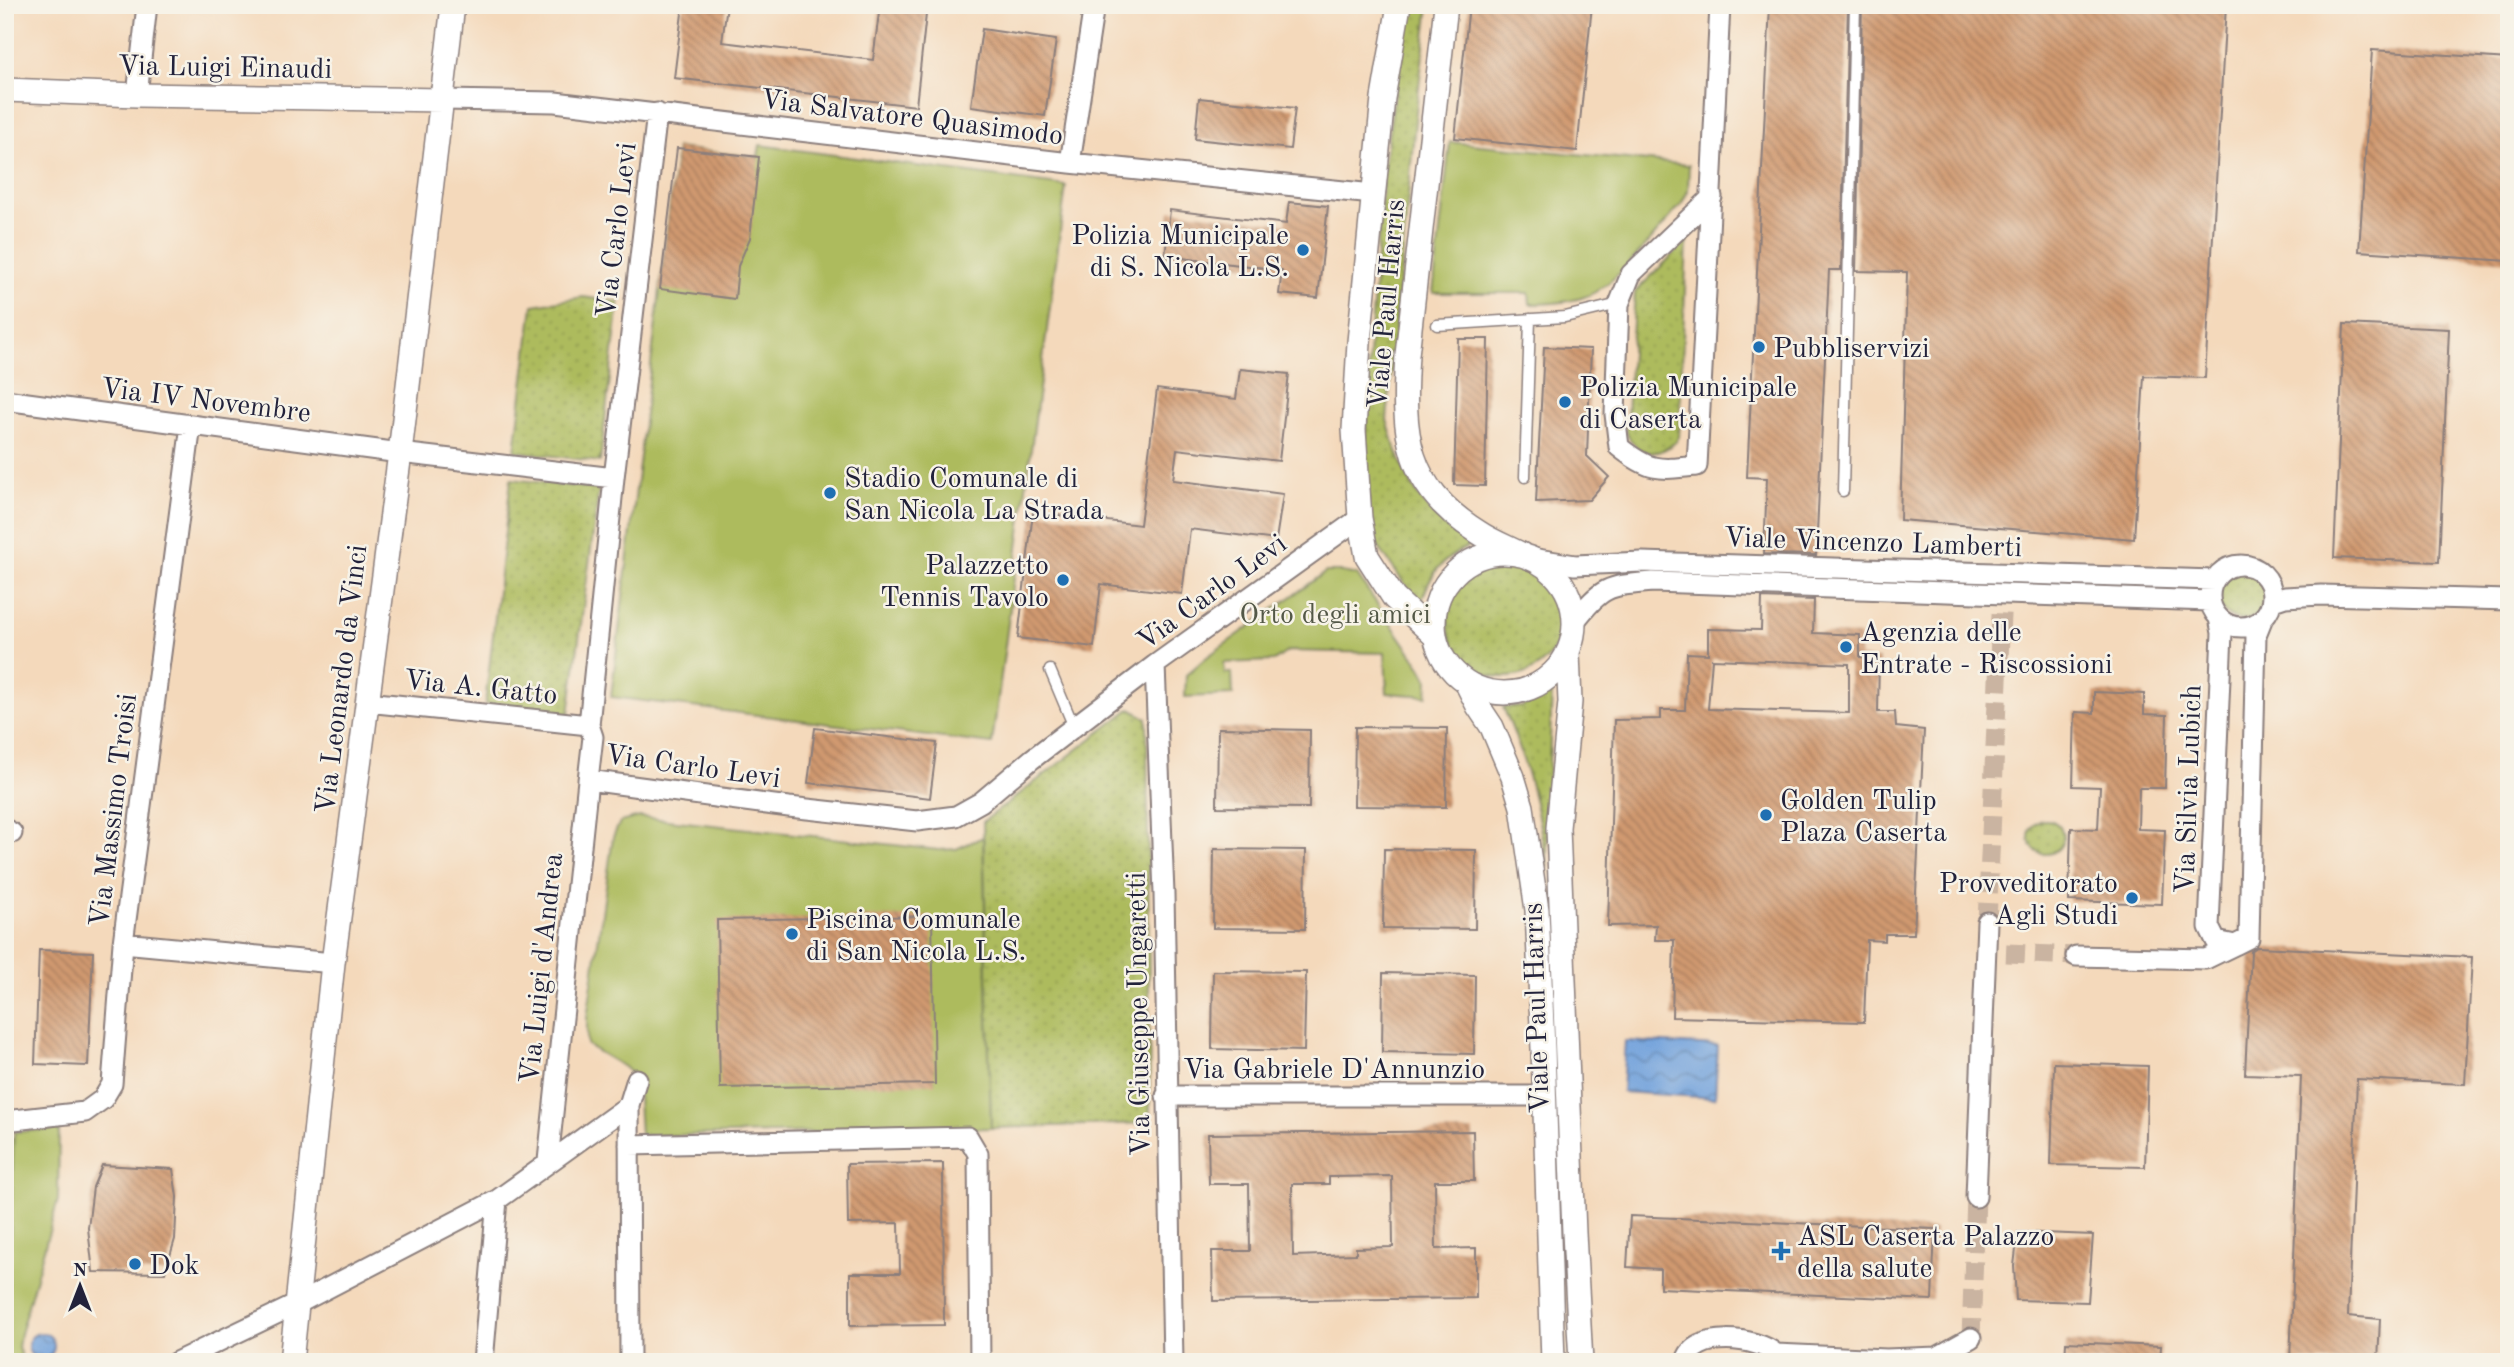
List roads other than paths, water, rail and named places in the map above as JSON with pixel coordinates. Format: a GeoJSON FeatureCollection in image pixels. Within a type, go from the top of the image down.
{"type":"FeatureCollection","features":[{"type":"Feature","properties":{"kind":"street"},"geometry":{"type":"LineString","coordinates":[[138,95],[147,5]]}},
{"type":"Feature","properties":{"kind":"street","name":"Via Leonardo da Vinci"},"geometry":{"type":"LineString","coordinates":[[291,1362],[333,963],[400,453],[453,5]]}},
{"type":"Feature","properties":{"kind":"street"},"geometry":{"type":"LineString","coordinates":[[1070,163],[1094,5]]}},
{"type":"Feature","properties":{"kind":"street","name":"Viale Paul Harris"},"geometry":{"type":"LineString","coordinates":[[1399,5],[1383,98],[1359,342],[1354,430],[1360,518],[1367,555],[1394,598],[1435,636],[1441,654],[1452,670],[1466,682],[1489,691],[1512,692],[1535,686],[1554,672],[1568,653]]}},
{"type":"Feature","properties":{"kind":"street","name":"Viale Paul Harris"},"geometry":{"type":"LineString","coordinates":[[1446,5],[1407,355],[1404,405],[1406,433],[1418,472],[1439,502],[1478,532],[1545,565],[1562,583],[1573,605],[1575,621],[1568,653],[1570,702],[1558,828],[1581,1362]]}},
{"type":"Feature","properties":{"kind":"street"},"geometry":{"type":"LineString","coordinates":[[1712,197],[1631,274],[1619,304],[1615,414],[1619,447],[1639,463],[1665,469],[1697,466],[1712,197],[1720,5]]}},
{"type":"Feature","properties":{"kind":"street","name":"Via Luigi Einaudi"},"geometry":{"type":"LineString","coordinates":[[5,90],[443,100]]}},
{"type":"Feature","properties":{"kind":"street","name":"Via Salvatore Quasimodo"},"geometry":{"type":"LineString","coordinates":[[443,100],[555,102],[1070,163],[1373,194]]}},
{"type":"Feature","properties":{"kind":"street","name":"Via Carlo Levi"},"geometry":{"type":"LineString","coordinates":[[657,113],[614,478],[589,724],[593,737],[588,780],[917,821],[956,816],[981,802],[1155,665],[1360,518]]}},
{"type":"Feature","properties":{"kind":"street","name":"Via IV Novembre"},"geometry":{"type":"LineString","coordinates":[[5,400],[400,453],[614,478]]}},
{"type":"Feature","properties":{"kind":"street","name":"Via Massimo Troisi"},"geometry":{"type":"LineString","coordinates":[[5,1121],[85,1112],[103,1099],[112,1084],[123,943],[191,425]]}},
{"type":"Feature","properties":{"kind":"street"},"geometry":{"type":"LineString","coordinates":[[1435,636],[1434,616],[1439,597],[1449,579],[1464,565],[1481,556],[1501,552],[1526,556]]}},
{"type":"Feature","properties":{"kind":"street","name":"Viale Vincenzo Lamberti"},"geometry":{"type":"LineString","coordinates":[[1526,556],[1575,565],[1642,562],[2214,580]]}},
{"type":"Feature","properties":{"kind":"street"},"geometry":{"type":"LineString","coordinates":[[2269,580],[2273,601],[2267,615],[2254,625],[2235,627],[2214,610],[2214,580],[2221,572],[2241,565],[2252,566],[2286,590],[2321,595]]}},
{"type":"Feature","properties":{"kind":"street","name":"Viale Vincenzo Lamberti"},"geometry":{"type":"LineString","coordinates":[[1575,621],[1594,597],[1605,591],[1616,586],[1653,582],[2214,610]]}},
{"type":"Feature","properties":{"kind":"street"},"geometry":{"type":"LineString","coordinates":[[2273,601],[2285,597],[2321,595],[2509,600]]}},
{"type":"Feature","properties":{"kind":"street","name":"Via Silvia Lubich"},"geometry":{"type":"LineString","coordinates":[[2214,610],[2222,633],[2209,927],[2216,941],[2237,944]]}},
{"type":"Feature","properties":{"kind":"street"},"geometry":{"type":"LineString","coordinates":[[2076,956],[2206,959],[2249,938],[2256,635],[2262,620]]}},
{"type":"Feature","properties":{"kind":"street","name":"Via Giuseppe Ungaretti"},"geometry":{"type":"LineString","coordinates":[[1155,665],[1164,894],[1172,1362]]}},
{"type":"Feature","properties":{"kind":"street","name":"Viale Paul Harris"},"geometry":{"type":"LineString","coordinates":[[1466,682],[1492,727],[1513,777],[1522,807],[1537,910],[1553,1362]]}},
{"type":"Feature","properties":{"kind":"street","name":"Via A. Gatto"},"geometry":{"type":"LineString","coordinates":[[367,702],[589,724]]}},
{"type":"Feature","properties":{"kind":"street","name":"Via Luigi d'Andrea"},"geometry":{"type":"LineString","coordinates":[[548,1161],[588,780]]}},
{"type":"Feature","properties":{"kind":"street"},"geometry":{"type":"LineString","coordinates":[[1976,1197],[1987,922]]}},
{"type":"Feature","properties":{"kind":"street"},"geometry":{"type":"LineString","coordinates":[[123,943],[333,963]]}},
{"type":"Feature","properties":{"kind":"street"},"geometry":{"type":"LineString","coordinates":[[1986,952],[2006,953]]}},
{"type":"Feature","properties":{"kind":"street"},"geometry":{"type":"LineString","coordinates":[[630,1362],[629,1105],[637,1079]]}},
{"type":"Feature","properties":{"kind":"street","name":"Via Gabriele D'Annunzio"},"geometry":{"type":"LineString","coordinates":[[1166,1096],[1543,1096]]}},
{"type":"Feature","properties":{"kind":"street"},"geometry":{"type":"LineString","coordinates":[[176,1362],[297,1304],[497,1200],[629,1105]]}},
{"type":"Feature","properties":{"kind":"street"},"geometry":{"type":"LineString","coordinates":[[629,1145],[968,1137],[978,1154],[980,1362]]}},
{"type":"Feature","properties":{"kind":"street"},"geometry":{"type":"LineString","coordinates":[[483,1362],[497,1200]]}},
{"type":"Feature","properties":{"kind":"street"},"geometry":{"type":"LineString","coordinates":[[1686,1362],[1695,1346],[1713,1340],[1768,1346],[1773,1358],[1886,1359],[1937,1357],[1971,1338]]}},
{"type":"Feature","properties":{"kind":"lane","name":"Viale Vincenzo Lamberti"},"geometry":{"type":"LineString","coordinates":[[1843,491],[1855,5]]}},
{"type":"Feature","properties":{"kind":"lane"},"geometry":{"type":"LineString","coordinates":[[1437,325],[1565,317],[1619,304]]}},
{"type":"Feature","properties":{"kind":"lane"},"geometry":{"type":"LineString","coordinates":[[1525,477],[1531,319]]}},
{"type":"Feature","properties":{"kind":"lane"},"geometry":{"type":"LineString","coordinates":[[1050,670],[1074,727]]}},
{"type":"Feature","properties":{"kind":"water"},"geometry":{"type":"Polygon","coordinates":[[[1625,1041],[1718,1046],[1715,1098],[1622,1092],[1625,1041]]]}},
{"type":"Feature","properties":{"kind":"water"},"geometry":{"type":"Polygon","coordinates":[[[41,1333],[50,1337],[54,1346],[50,1355],[41,1359],[32,1355],[28,1346],[32,1337],[41,1333]]]}},
{"type":"Feature","properties":{"kind":"tunnel"},"geometry":{"type":"LineString","coordinates":[[1987,922],[2002,593]]}},
{"type":"Feature","properties":{"kind":"tunnel"},"geometry":{"type":"LineString","coordinates":[[2006,953],[2076,956]]}},
{"type":"Feature","properties":{"kind":"tunnel"},"geometry":{"type":"LineString","coordinates":[[1971,1338],[1976,1197]]}},
{"type":"Feature","properties":{"kind":"place","name":"Polizia Municipale di S. Nicola L.S."},"geometry":{"type":"Point","coordinates":[1303,250]}},
{"type":"Feature","properties":{"kind":"place","name":"Pubbliservizi"},"geometry":{"type":"Point","coordinates":[1759,347]}},
{"type":"Feature","properties":{"kind":"place","name":"Polizia Municipale di Caserta"},"geometry":{"type":"Point","coordinates":[1565,402]}},
{"type":"Feature","properties":{"kind":"place","name":"Stadio Comunale di San Nicola La Strada"},"geometry":{"type":"Point","coordinates":[830,493]}},
{"type":"Feature","properties":{"kind":"place","name":"Palazzetto Tennis Tavolo"},"geometry":{"type":"Point","coordinates":[1063,580]}},
{"type":"Feature","properties":{"kind":"place","name":"Agenzia delle Entrate - Riscossioni"},"geometry":{"type":"Point","coordinates":[1846,647]}},
{"type":"Feature","properties":{"kind":"place","name":"Golden Tulip Plaza Caserta"},"geometry":{"type":"Point","coordinates":[1766,815]}},
{"type":"Feature","properties":{"kind":"place","name":"Provveditorato Agli Studi"},"geometry":{"type":"Point","coordinates":[2132,898]}},
{"type":"Feature","properties":{"kind":"place","name":"Piscina Comunale di San Nicola L.S."},"geometry":{"type":"Point","coordinates":[792,934]}},
{"type":"Feature","properties":{"kind":"place","name":"ASL Caserta Palazzo della salute"},"geometry":{"type":"Point","coordinates":[1781,1251]}},
{"type":"Feature","properties":{"kind":"place","name":"Dok"},"geometry":{"type":"Point","coordinates":[135,1264]}},
{"type":"Feature","properties":{"kind":"park label","name":"Orto degli amici"},"geometry":{"type":"Point","coordinates":[1335,613]}}]}
